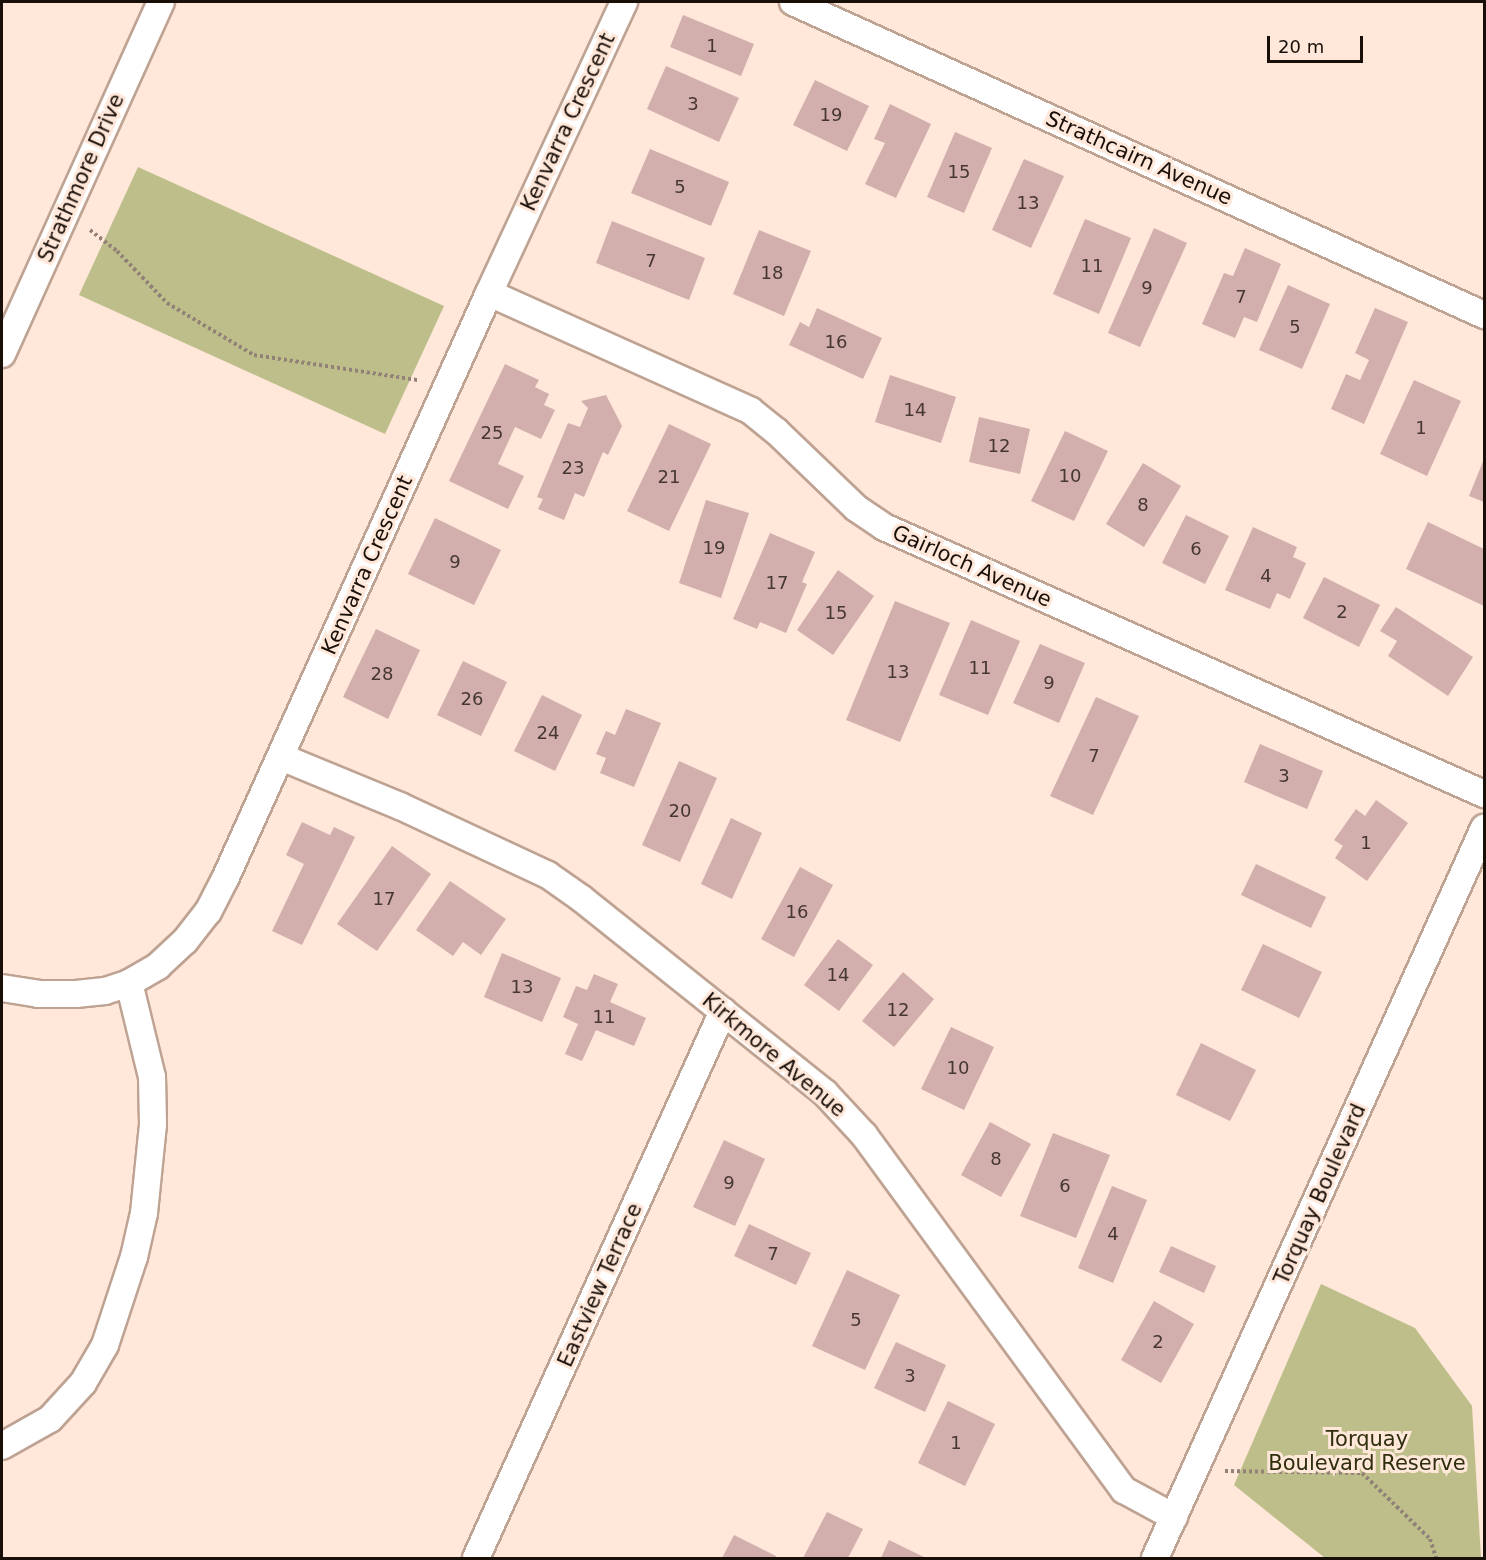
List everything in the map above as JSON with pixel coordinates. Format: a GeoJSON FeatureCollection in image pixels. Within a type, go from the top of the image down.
{"type":"FeatureCollection","features":[{"type":"Feature","properties":{"kind":"street","name":"Strathmore Drive"},"geometry":{"type":"LineString","coordinates":[[2,354],[161,2]]}},
{"type":"Feature","properties":{"kind":"street","name":"Kenvarra Crescent"},"geometry":{"type":"LineString","coordinates":[[2,988],[38,994],[105,992],[129,983],[158,966],[185,941],[208,912],[281,757],[489,293],[624,2]]}},
{"type":"Feature","properties":{"kind":"street","name":"Strathcairn Avenue"},"geometry":{"type":"LineString","coordinates":[[793,2],[1485,315]]}},
{"type":"Feature","properties":{"kind":"street","name":"Gairloch Avenue"},"geometry":{"type":"LineString","coordinates":[[489,293],[751,411],[776,431],[856,508],[884,527],[1485,794]]}},
{"type":"Feature","properties":{"kind":"street","name":"Kirkmore Avenue"},"geometry":{"type":"LineString","coordinates":[[281,757],[400,806],[548,875],[825,1093],[864,1135],[1124,1490],[1174,1517]]}},
{"type":"Feature","properties":{"kind":"street","name":"Torquay Boulevard"},"geometry":{"type":"LineString","coordinates":[[1155,1558],[1485,828]]}},
{"type":"Feature","properties":{"kind":"street"},"geometry":{"type":"LineString","coordinates":[[2,1446],[50,1419],[83,1383],[105,1345],[134,1257],[144,1213],[153,1124],[152,1077],[129,983]]}},
{"type":"Feature","properties":{"kind":"street","name":"Eastview Terrace"},"geometry":{"type":"LineString","coordinates":[[476,1558],[723,1011]]}},
{"type":"Feature","properties":{"kind":"path"},"geometry":{"type":"LineString","coordinates":[[66,212],[117,251],[167,303],[254,355],[448,385]]}},
{"type":"Feature","properties":{"kind":"path"},"geometry":{"type":"LineString","coordinates":[[1195,1471],[1362,1473],[1430,1539],[1436,1558]]}},
{"type":"Feature","properties":{"kind":"green space"},"geometry":{"type":"Polygon","coordinates":[[[138,167],[444,306],[385,434],[79,295],[138,167]]]}},
{"type":"Feature","properties":{"kind":"green space","name":"Torquay Boulevard Reserve"},"geometry":{"type":"Polygon","coordinates":[[[1321,1284],[1415,1328],[1472,1406],[1481,1558],[1325,1558],[1234,1485],[1321,1284]]]}},
{"type":"Feature","properties":{"kind":"building"},"geometry":{"type":"Polygon","coordinates":[[[683,15],[754,44],[741,76],[670,47],[683,15]]]}},
{"type":"Feature","properties":{"kind":"building"},"geometry":{"type":"Polygon","coordinates":[[[666,66],[739,98],[719,142],[647,109],[666,66]]]}},
{"type":"Feature","properties":{"kind":"building"},"geometry":{"type":"Polygon","coordinates":[[[815,80],[869,106],[847,151],[793,125],[815,80]]]}},
{"type":"Feature","properties":{"kind":"building"},"geometry":{"type":"Polygon","coordinates":[[[890,104],[931,124],[896,198],[865,184],[885,143],[874,139],[890,104]]]}},
{"type":"Feature","properties":{"kind":"building"},"geometry":{"type":"Polygon","coordinates":[[[955,132],[992,148],[964,213],[927,197],[955,132]]]}},
{"type":"Feature","properties":{"kind":"building"},"geometry":{"type":"Polygon","coordinates":[[[650,149],[729,182],[711,226],[631,193],[650,149]]]}},
{"type":"Feature","properties":{"kind":"building"},"geometry":{"type":"Polygon","coordinates":[[[1024,159],[1064,176],[1031,248],[992,230],[1024,159]]]}},
{"type":"Feature","properties":{"kind":"building"},"geometry":{"type":"Polygon","coordinates":[[[1085,219],[1131,238],[1099,314],[1053,294],[1085,219]]]}},
{"type":"Feature","properties":{"kind":"building"},"geometry":{"type":"Polygon","coordinates":[[[612,221],[705,258],[689,300],[596,263],[612,221]]]}},
{"type":"Feature","properties":{"kind":"building"},"geometry":{"type":"Polygon","coordinates":[[[1154,228],[1187,243],[1140,347],[1108,333],[1154,228]]]}},
{"type":"Feature","properties":{"kind":"building"},"geometry":{"type":"Polygon","coordinates":[[[759,230],[811,251],[784,316],[733,294],[759,230]]]}},
{"type":"Feature","properties":{"kind":"building"},"geometry":{"type":"Polygon","coordinates":[[[1245,248],[1281,264],[1257,322],[1244,317],[1235,338],[1202,324],[1224,273],[1233,276],[1245,248]]]}},
{"type":"Feature","properties":{"kind":"building"},"geometry":{"type":"Polygon","coordinates":[[[1288,285],[1330,304],[1302,369],[1259,350],[1288,285]]]}},
{"type":"Feature","properties":{"kind":"building"},"geometry":{"type":"Polygon","coordinates":[[[817,308],[882,338],[863,379],[789,345],[800,322],[809,327],[817,308]]]}},
{"type":"Feature","properties":{"kind":"building"},"geometry":{"type":"Polygon","coordinates":[[[1375,308],[1408,322],[1364,424],[1331,409],[1346,374],[1360,380],[1369,360],[1355,353],[1375,308]]]}},
{"type":"Feature","properties":{"kind":"building"},"geometry":{"type":"Polygon","coordinates":[[[505,364],[539,380],[535,387],[549,394],[544,405],[555,410],[541,439],[515,427],[498,464],[524,476],[508,509],[449,481],[505,364]]]}},
{"type":"Feature","properties":{"kind":"building"},"geometry":{"type":"Polygon","coordinates":[[[890,375],[956,397],[941,443],[875,422],[890,375]]]}},
{"type":"Feature","properties":{"kind":"building"},"geometry":{"type":"Polygon","coordinates":[[[1414,380],[1461,401],[1427,476],[1380,454],[1414,380]]]}},
{"type":"Feature","properties":{"kind":"building"},"geometry":{"type":"Polygon","coordinates":[[[606,395],[622,426],[608,455],[603,452],[584,497],[575,493],[564,520],[538,509],[543,499],[537,497],[568,423],[580,427],[588,408],[581,401],[606,395]]]}},
{"type":"Feature","properties":{"kind":"building"},"geometry":{"type":"Polygon","coordinates":[[[979,417],[1030,429],[1020,474],[969,462],[979,417]]]}},
{"type":"Feature","properties":{"kind":"building"},"geometry":{"type":"Polygon","coordinates":[[[669,424],[711,444],[669,531],[627,511],[669,424]]]}},
{"type":"Feature","properties":{"kind":"building"},"geometry":{"type":"Polygon","coordinates":[[[1065,431],[1108,451],[1074,521],[1031,501],[1065,431]]]}},
{"type":"Feature","properties":{"kind":"building"},"geometry":{"type":"Polygon","coordinates":[[[1484,459],[1484,502],[1469,496],[1484,459]]]}},
{"type":"Feature","properties":{"kind":"building"},"geometry":{"type":"Polygon","coordinates":[[[1143,463],[1181,486],[1144,547],[1106,524],[1143,463]]]}},
{"type":"Feature","properties":{"kind":"building"},"geometry":{"type":"Polygon","coordinates":[[[706,500],[749,513],[721,598],[679,583],[706,500]]]}},
{"type":"Feature","properties":{"kind":"building"},"geometry":{"type":"Polygon","coordinates":[[[1186,515],[1229,536],[1205,584],[1162,563],[1186,515]]]}},
{"type":"Feature","properties":{"kind":"building"},"geometry":{"type":"Polygon","coordinates":[[[435,518],[501,550],[474,605],[408,574],[435,518]]]}},
{"type":"Feature","properties":{"kind":"building"},"geometry":{"type":"Polygon","coordinates":[[[1428,522],[1484,549],[1484,606],[1406,569],[1428,522]]]}},
{"type":"Feature","properties":{"kind":"building"},"geometry":{"type":"Polygon","coordinates":[[[1253,527],[1297,547],[1293,557],[1306,563],[1290,599],[1277,593],[1270,609],[1225,590],[1253,527]]]}},
{"type":"Feature","properties":{"kind":"building"},"geometry":{"type":"Polygon","coordinates":[[[770,533],[815,552],[802,582],[807,584],[786,633],[760,622],[757,629],[733,619],[770,533]]]}},
{"type":"Feature","properties":{"kind":"building"},"geometry":{"type":"Polygon","coordinates":[[[838,570],[874,596],[833,655],[797,630],[838,570]]]}},
{"type":"Feature","properties":{"kind":"building"},"geometry":{"type":"Polygon","coordinates":[[[1324,577],[1380,605],[1359,647],[1303,618],[1324,577]]]}},
{"type":"Feature","properties":{"kind":"building"},"geometry":{"type":"Polygon","coordinates":[[[895,601],[950,623],[900,742],[846,720],[895,601]]]}},
{"type":"Feature","properties":{"kind":"building"},"geometry":{"type":"Polygon","coordinates":[[[1396,607],[1473,657],[1448,696],[1388,656],[1397,641],[1380,631],[1396,607]]]}},
{"type":"Feature","properties":{"kind":"building"},"geometry":{"type":"Polygon","coordinates":[[[971,620],[1020,641],[988,715],[939,695],[971,620]]]}},
{"type":"Feature","properties":{"kind":"building"},"geometry":{"type":"Polygon","coordinates":[[[376,629],[420,650],[388,719],[343,697],[376,629]]]}},
{"type":"Feature","properties":{"kind":"building"},"geometry":{"type":"Polygon","coordinates":[[[1040,644],[1085,663],[1059,723],[1013,703],[1040,644]]]}},
{"type":"Feature","properties":{"kind":"building"},"geometry":{"type":"Polygon","coordinates":[[[463,661],[507,682],[481,736],[437,715],[463,661]]]}},
{"type":"Feature","properties":{"kind":"building"},"geometry":{"type":"Polygon","coordinates":[[[542,695],[582,715],[555,771],[514,751],[542,695]]]}},
{"type":"Feature","properties":{"kind":"building"},"geometry":{"type":"Polygon","coordinates":[[[1096,697],[1139,716],[1093,815],[1050,796],[1096,697]]]}},
{"type":"Feature","properties":{"kind":"building"},"geometry":{"type":"Polygon","coordinates":[[[626,709],[661,723],[634,787],[600,773],[606,758],[596,754],[606,731],[615,735],[626,709]]]}},
{"type":"Feature","properties":{"kind":"building"},"geometry":{"type":"Polygon","coordinates":[[[1260,744],[1323,771],[1307,809],[1244,782],[1260,744]]]}},
{"type":"Feature","properties":{"kind":"building"},"geometry":{"type":"Polygon","coordinates":[[[679,761],[717,778],[680,862],[642,845],[679,761]]]}},
{"type":"Feature","properties":{"kind":"building"},"geometry":{"type":"Polygon","coordinates":[[[1376,800],[1408,823],[1367,881],[1335,858],[1343,846],[1334,840],[1356,809],[1365,816],[1376,800]]]}},
{"type":"Feature","properties":{"kind":"building"},"geometry":{"type":"Polygon","coordinates":[[[731,818],[762,833],[732,899],[701,884],[731,818]]]}},
{"type":"Feature","properties":{"kind":"building"},"geometry":{"type":"Polygon","coordinates":[[[302,822],[330,835],[334,827],[355,837],[302,945],[272,931],[304,864],[286,855],[302,822]]]}},
{"type":"Feature","properties":{"kind":"building"},"geometry":{"type":"Polygon","coordinates":[[[392,846],[431,874],[377,951],[337,924],[392,846]]]}},
{"type":"Feature","properties":{"kind":"building"},"geometry":{"type":"Polygon","coordinates":[[[1256,864],[1326,897],[1311,928],[1241,895],[1256,864]]]}},
{"type":"Feature","properties":{"kind":"building"},"geometry":{"type":"Polygon","coordinates":[[[800,867],[833,885],[794,957],[761,939],[800,867]]]}},
{"type":"Feature","properties":{"kind":"building"},"geometry":{"type":"Polygon","coordinates":[[[450,881],[506,919],[481,955],[463,942],[453,956],[416,930],[450,881]]]}},
{"type":"Feature","properties":{"kind":"building"},"geometry":{"type":"Polygon","coordinates":[[[838,939],[873,965],[839,1011],[804,985],[838,939]]]}},
{"type":"Feature","properties":{"kind":"building"},"geometry":{"type":"Polygon","coordinates":[[[1263,944],[1322,972],[1299,1018],[1241,990],[1263,944]]]}},
{"type":"Feature","properties":{"kind":"building"},"geometry":{"type":"Polygon","coordinates":[[[502,953],[561,978],[542,1022],[484,997],[502,953]]]}},
{"type":"Feature","properties":{"kind":"building"},"geometry":{"type":"Polygon","coordinates":[[[903,972],[934,999],[894,1047],[862,1021],[903,972]]]}},
{"type":"Feature","properties":{"kind":"building"},"geometry":{"type":"Polygon","coordinates":[[[594,974],[618,984],[610,1002],[646,1018],[634,1046],[596,1030],[582,1061],[565,1054],[578,1024],[563,1017],[576,986],[587,990],[594,974]]]}},
{"type":"Feature","properties":{"kind":"building"},"geometry":{"type":"Polygon","coordinates":[[[951,1027],[994,1047],[964,1110],[921,1089],[951,1027]]]}},
{"type":"Feature","properties":{"kind":"building"},"geometry":{"type":"Polygon","coordinates":[[[1201,1043],[1256,1070],[1230,1121],[1176,1095],[1201,1043]]]}},
{"type":"Feature","properties":{"kind":"building"},"geometry":{"type":"Polygon","coordinates":[[[990,1122],[1031,1144],[1001,1197],[961,1175],[990,1122]]]}},
{"type":"Feature","properties":{"kind":"building"},"geometry":{"type":"Polygon","coordinates":[[[1053,1133],[1110,1155],[1076,1238],[1020,1216],[1053,1133]]]}},
{"type":"Feature","properties":{"kind":"building"},"geometry":{"type":"Polygon","coordinates":[[[724,1140],[765,1159],[735,1226],[693,1207],[724,1140]]]}},
{"type":"Feature","properties":{"kind":"building"},"geometry":{"type":"Polygon","coordinates":[[[1112,1186],[1147,1200],[1113,1283],[1078,1268],[1112,1186]]]}},
{"type":"Feature","properties":{"kind":"building"},"geometry":{"type":"Polygon","coordinates":[[[749,1224],[811,1253],[796,1285],[734,1256],[749,1224]]]}},
{"type":"Feature","properties":{"kind":"building"},"geometry":{"type":"Polygon","coordinates":[[[1171,1246],[1216,1266],[1204,1293],[1159,1272],[1171,1246]]]}},
{"type":"Feature","properties":{"kind":"building"},"geometry":{"type":"Polygon","coordinates":[[[847,1270],[900,1295],[865,1370],[812,1346],[847,1270]]]}},
{"type":"Feature","properties":{"kind":"building"},"geometry":{"type":"Polygon","coordinates":[[[1154,1301],[1194,1324],[1161,1383],[1121,1360],[1154,1301]]]}},
{"type":"Feature","properties":{"kind":"building"},"geometry":{"type":"Polygon","coordinates":[[[896,1342],[946,1365],[925,1412],[874,1388],[896,1342]]]}},
{"type":"Feature","properties":{"kind":"building"},"geometry":{"type":"Polygon","coordinates":[[[948,1401],[995,1424],[965,1486],[918,1463],[948,1401]]]}},
{"type":"Feature","properties":{"kind":"building"},"geometry":{"type":"Polygon","coordinates":[[[827,1512],[863,1529],[848,1558],[803,1558],[827,1512]]]}},
{"type":"Feature","properties":{"kind":"building"},"geometry":{"type":"Polygon","coordinates":[[[734,1535],[776,1556],[775,1558],[722,1558],[734,1535]]]}},
{"type":"Feature","properties":{"kind":"building"},"geometry":{"type":"Polygon","coordinates":[[[889,1540],[926,1558],[881,1558],[889,1540]]]}}]}
